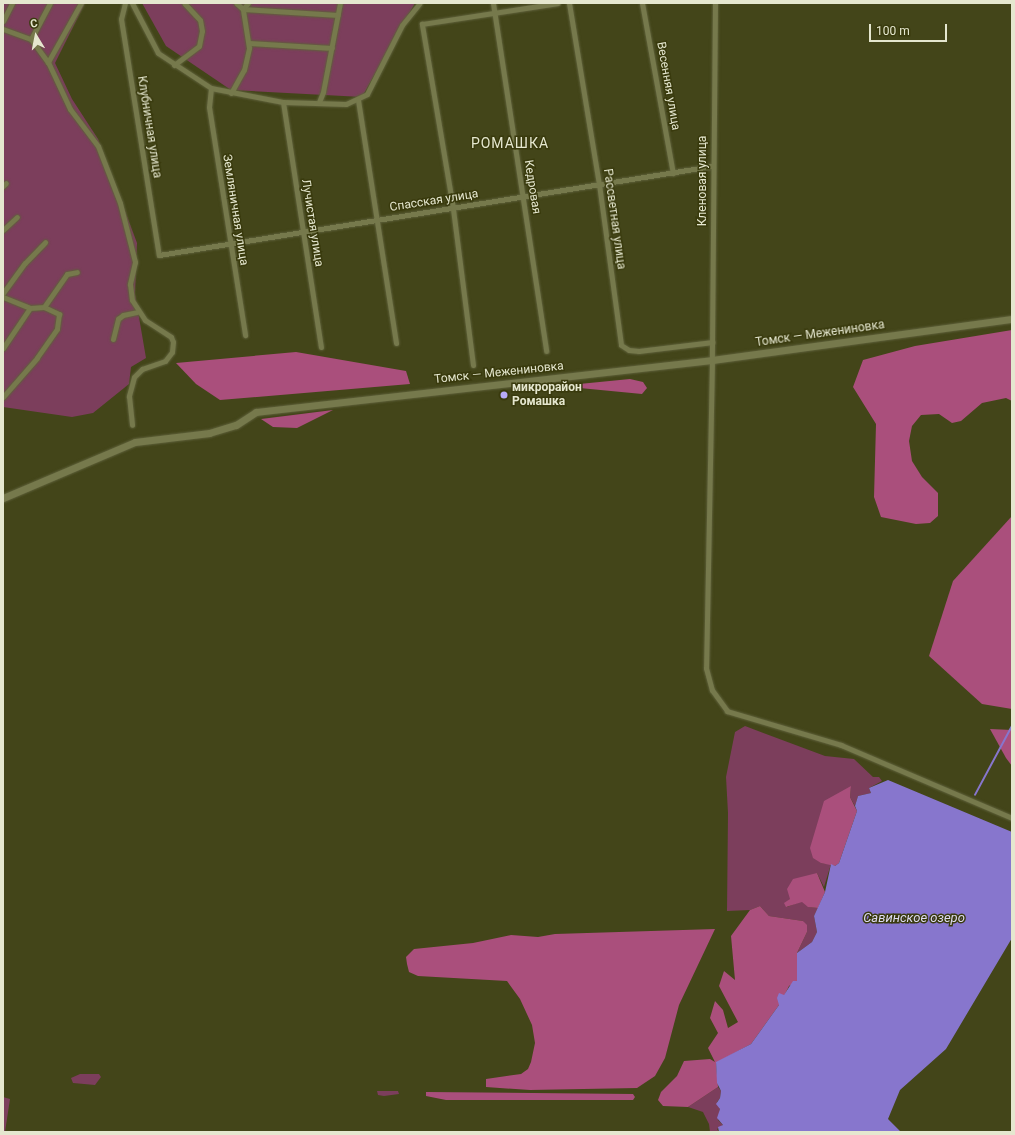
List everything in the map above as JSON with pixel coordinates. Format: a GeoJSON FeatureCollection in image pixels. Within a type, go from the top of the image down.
{"type":"FeatureCollection","features":[{"type":"Feature","properties":{"kind":"street"},"geometry":{"type":"LineString","coordinates":[[3,21],[12,3]]}},
{"type":"Feature","properties":{"kind":"street"},"geometry":{"type":"LineString","coordinates":[[31,39],[50,3]]}},
{"type":"Feature","properties":{"kind":"street"},"geometry":{"type":"LineString","coordinates":[[48,62],[81,3]]}},
{"type":"Feature","properties":{"kind":"street","name":"Клубничная улица"},"geometry":{"type":"LineString","coordinates":[[125,3],[121,19],[159,254]]}},
{"type":"Feature","properties":{"kind":"street"},"geometry":{"type":"LineString","coordinates":[[132,3],[158,53],[211,88],[283,102],[346,104],[358,100],[367,94],[402,25],[420,3]]}},
{"type":"Feature","properties":{"kind":"street"},"geometry":{"type":"LineString","coordinates":[[174,65],[199,46],[202,31],[200,20],[184,3]]}},
{"type":"Feature","properties":{"kind":"street"},"geometry":{"type":"LineString","coordinates":[[236,3],[243,9],[338,15]]}},
{"type":"Feature","properties":{"kind":"street"},"geometry":{"type":"LineString","coordinates":[[231,92],[244,70],[249,43],[243,9],[248,3]]}},
{"type":"Feature","properties":{"kind":"street"},"geometry":{"type":"LineString","coordinates":[[319,102],[332,48],[340,3]]}},
{"type":"Feature","properties":{"kind":"street","name":"Кедровая"},"geometry":{"type":"LineString","coordinates":[[494,3],[546,351]]}},
{"type":"Feature","properties":{"kind":"street"},"geometry":{"type":"LineString","coordinates":[[473,365],[453,208],[422,24],[557,3]]}},
{"type":"Feature","properties":{"kind":"street","name":"Рассветная улица"},"geometry":{"type":"LineString","coordinates":[[569,3],[599,184],[621,345],[629,350],[639,351],[712,342]]}},
{"type":"Feature","properties":{"kind":"street","name":"Весенняя улица"},"geometry":{"type":"LineString","coordinates":[[642,3],[673,173]]}},
{"type":"Feature","properties":{"kind":"street","name":"Кленовая улица"},"geometry":{"type":"LineString","coordinates":[[715,3],[712,166],[712,360],[706,668],[712,690],[727,711],[840,745],[1012,818]]}},
{"type":"Feature","properties":{"kind":"street"},"geometry":{"type":"LineString","coordinates":[[3,29],[31,39],[48,62],[70,109],[98,146],[120,204],[135,262],[130,284],[132,300],[137,312],[145,320],[171,337],[173,342],[172,352],[165,361],[142,369],[134,377],[129,396],[132,425]]}},
{"type":"Feature","properties":{"kind":"street"},"geometry":{"type":"LineString","coordinates":[[249,43],[332,48]]}},
{"type":"Feature","properties":{"kind":"street","name":"Земляничная улица"},"geometry":{"type":"LineString","coordinates":[[211,88],[209,107],[245,335]]}},
{"type":"Feature","properties":{"kind":"street"},"geometry":{"type":"LineString","coordinates":[[358,100],[379,220],[396,343]]}},
{"type":"Feature","properties":{"kind":"street","name":"Лучистая улица"},"geometry":{"type":"LineString","coordinates":[[283,102],[321,347]]}},
{"type":"Feature","properties":{"kind":"street","name":"Спасская улица"},"geometry":{"type":"LineString","coordinates":[[159,254],[712,166]]}},
{"type":"Feature","properties":{"kind":"street"},"geometry":{"type":"LineString","coordinates":[[3,230],[17,217]]}},
{"type":"Feature","properties":{"kind":"street"},"geometry":{"type":"LineString","coordinates":[[3,293],[25,263],[45,242]]}},
{"type":"Feature","properties":{"kind":"street"},"geometry":{"type":"LineString","coordinates":[[44,307],[67,274],[77,272]]}},
{"type":"Feature","properties":{"kind":"street"},"geometry":{"type":"LineString","coordinates":[[3,297],[30,308],[44,307],[59,314],[57,329],[37,358],[3,397]]}},
{"type":"Feature","properties":{"kind":"street"},"geometry":{"type":"LineString","coordinates":[[3,348],[30,308]]}},
{"type":"Feature","properties":{"kind":"street"},"geometry":{"type":"LineString","coordinates":[[113,340],[118,320],[124,315],[137,312]]}},
{"type":"Feature","properties":{"kind":"street","name":"Томск — Межениновка"},"geometry":{"type":"LineString","coordinates":[[3,498],[135,442],[209,433],[236,425],[256,412],[712,360],[1012,319]]}},
{"type":"Feature","properties":{"kind":"shaded area"},"geometry":{"type":"Polygon","coordinates":[[[3,3],[85,3],[55,63],[72,99],[98,139],[137,243],[135,294],[146,358],[131,367],[129,384],[93,413],[72,417],[3,407],[3,3]]]}},
{"type":"Feature","properties":{"kind":"shaded area"},"geometry":{"type":"Polygon","coordinates":[[[142,3],[415,3],[362,97],[231,90],[166,46],[142,3]]]}},
{"type":"Feature","properties":{"kind":"shaded area"},"geometry":{"type":"Polygon","coordinates":[[[1012,330],[1012,401],[1006,398],[982,403],[961,421],[952,423],[939,414],[921,415],[912,426],[909,441],[912,461],[922,477],[938,493],[938,516],[930,523],[916,524],[881,517],[874,497],[876,424],[853,387],[863,360],[915,346],[1012,330]]]}},
{"type":"Feature","properties":{"kind":"shaded area"},"geometry":{"type":"Polygon","coordinates":[[[296,352],[406,371],[410,384],[220,400],[196,384],[176,363],[296,352]]]}},
{"type":"Feature","properties":{"kind":"shaded area"},"geometry":{"type":"Polygon","coordinates":[[[630,379],[643,382],[647,388],[642,394],[559,386],[630,379]]]}},
{"type":"Feature","properties":{"kind":"shaded area"},"geometry":{"type":"Polygon","coordinates":[[[333,410],[297,428],[273,427],[261,419],[333,410]]]}},
{"type":"Feature","properties":{"kind":"shaded area"},"geometry":{"type":"Polygon","coordinates":[[[1012,516],[1012,709],[982,704],[929,656],[953,581],[1012,516]]]}},
{"type":"Feature","properties":{"kind":"shaded area"},"geometry":{"type":"Polygon","coordinates":[[[745,726],[825,756],[854,759],[873,777],[879,777],[882,781],[869,788],[871,793],[858,796],[855,806],[850,797],[851,786],[821,863],[831,864],[824,887],[817,873],[790,899],[787,907],[802,901],[809,907],[818,908],[814,916],[817,932],[812,942],[797,953],[807,932],[803,921],[769,916],[760,906],[750,910],[727,911],[728,813],[726,777],[735,732],[745,726]]]}},
{"type":"Feature","properties":{"kind":"shaded area"},"geometry":{"type":"Polygon","coordinates":[[[990,729],[1012,730],[1012,766],[1006,758],[990,729]]]}},
{"type":"Feature","properties":{"kind":"shaded area"},"geometry":{"type":"Polygon","coordinates":[[[851,786],[850,797],[857,811],[839,863],[835,866],[821,863],[813,858],[810,848],[824,801],[851,786]]]}},
{"type":"Feature","properties":{"kind":"shaded area"},"geometry":{"type":"Polygon","coordinates":[[[817,873],[825,892],[818,908],[808,907],[802,902],[786,907],[784,903],[790,899],[787,889],[793,879],[817,873]]]}},
{"type":"Feature","properties":{"kind":"shaded area"},"geometry":{"type":"Polygon","coordinates":[[[760,906],[769,916],[803,921],[807,925],[807,932],[797,953],[797,981],[789,986],[784,996],[779,994],[779,1005],[751,1044],[716,1063],[718,1087],[688,1107],[663,1106],[658,1100],[661,1092],[677,1076],[684,1061],[710,1059],[715,1062],[708,1048],[718,1033],[710,1018],[715,1001],[723,1010],[728,1028],[738,1022],[719,986],[724,971],[735,980],[731,936],[750,910],[760,906]]]}},
{"type":"Feature","properties":{"kind":"shaded area"},"geometry":{"type":"Polygon","coordinates":[[[715,929],[679,1005],[665,1058],[655,1076],[637,1088],[530,1090],[486,1087],[486,1079],[521,1074],[528,1069],[531,1062],[535,1043],[532,1025],[520,999],[507,981],[418,976],[409,972],[406,957],[414,949],[473,943],[511,935],[538,937],[555,934],[715,929]]]}},
{"type":"Feature","properties":{"kind":"shaded area"},"geometry":{"type":"Polygon","coordinates":[[[80,1074],[99,1074],[101,1077],[95,1085],[73,1083],[71,1078],[80,1074]]]}},
{"type":"Feature","properties":{"kind":"shaded area"},"geometry":{"type":"Polygon","coordinates":[[[718,1087],[721,1091],[720,1098],[717,1102],[720,1109],[718,1120],[723,1125],[717,1129],[719,1132],[710,1132],[709,1124],[703,1112],[688,1107],[718,1087]]]}},
{"type":"Feature","properties":{"kind":"shaded area"},"geometry":{"type":"Polygon","coordinates":[[[377,1091],[398,1091],[399,1094],[384,1096],[378,1095],[377,1091]]]}},
{"type":"Feature","properties":{"kind":"shaded area"},"geometry":{"type":"Polygon","coordinates":[[[426,1092],[633,1094],[635,1097],[633,1100],[446,1100],[426,1096],[426,1092]]]}},
{"type":"Feature","properties":{"kind":"shaded area"},"geometry":{"type":"Polygon","coordinates":[[[3,1097],[10,1099],[5,1132],[3,1132],[3,1097]]]}},
{"type":"Feature","properties":{"kind":"water","name":"Савинское озеро"},"geometry":{"type":"Polygon","coordinates":[[[888,780],[1012,832],[1012,938],[946,1049],[900,1090],[888,1119],[901,1132],[719,1132],[718,1127],[723,1125],[717,1118],[720,1109],[716,1104],[720,1098],[721,1091],[717,1083],[716,1062],[751,1044],[779,1005],[777,998],[779,993],[784,995],[793,981],[797,981],[797,953],[812,942],[817,932],[814,916],[825,892],[831,864],[835,866],[839,863],[857,811],[855,806],[858,796],[871,793],[869,788],[888,780]]]}},
{"type":"Feature","properties":{"kind":"waterway"},"geometry":{"type":"LineString","coordinates":[[975,795],[1012,726]]}},
{"type":"Feature","properties":{"kind":"place","name":"микрорайон Ромашка"},"geometry":{"type":"Point","coordinates":[504,395]}},
{"type":"Feature","properties":{"kind":"district","name":"РОМАШКА"},"geometry":{"type":"Point","coordinates":[510,143]}}]}
